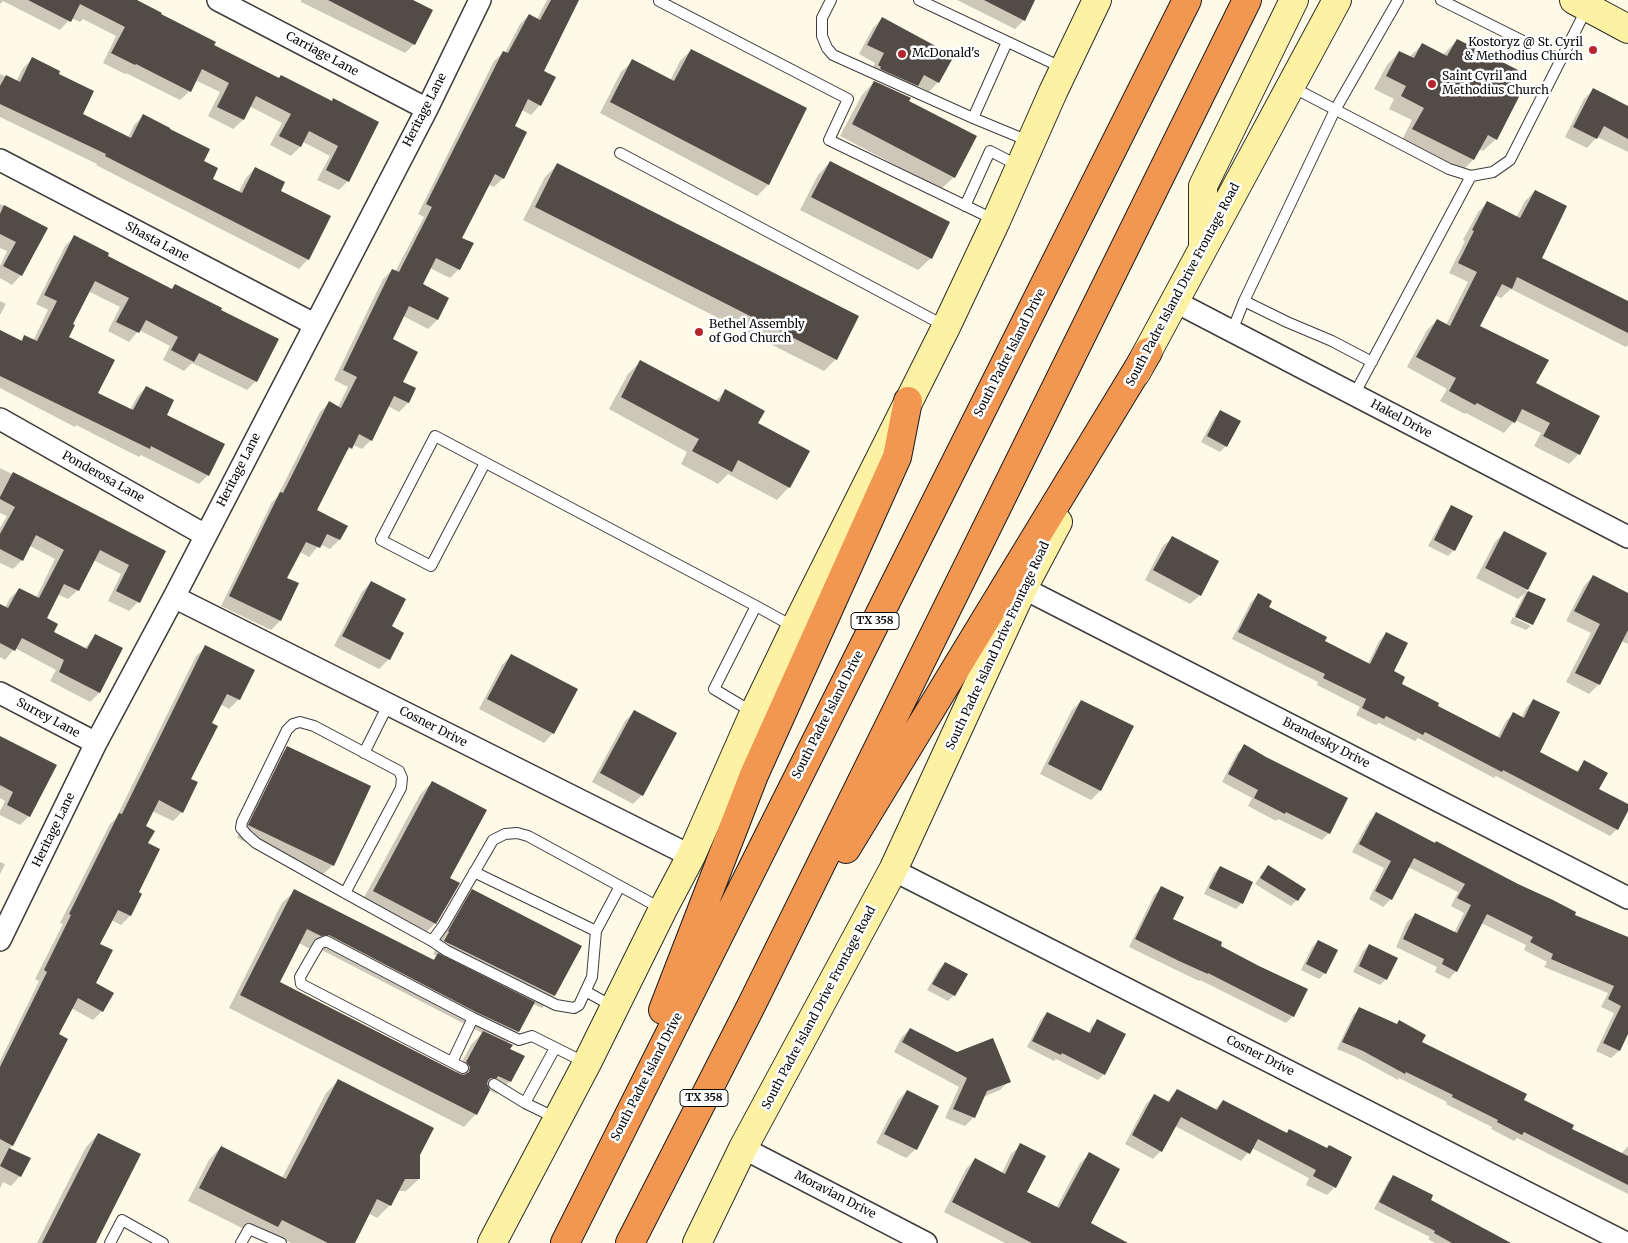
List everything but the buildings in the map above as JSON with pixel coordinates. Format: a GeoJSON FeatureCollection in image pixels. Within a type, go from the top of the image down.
{"type":"FeatureCollection","features":[{"type":"Feature","properties":{"kind":"highway","name":"South Padre Island Drive"},"geometry":{"type":"LineString","coordinates":[[564,1243],[1186,0]]}},
{"type":"Feature","properties":{"kind":"highway","name":"TX 358"},"geometry":{"type":"LineString","coordinates":[[630,1243],[751,1006],[1247,0]]}},
{"type":"Feature","properties":{"kind":"highway"},"geometry":{"type":"LineString","coordinates":[[751,1006],[1148,352]]}},
{"type":"Feature","properties":{"kind":"highway"},"geometry":{"type":"LineString","coordinates":[[602,1168],[754,775],[897,456],[908,401]]}},
{"type":"Feature","properties":{"kind":"main road"},"geometry":{"type":"LineString","coordinates":[[492,1243],[587,1063],[691,856],[754,713],[946,327],[1097,0]]}},
{"type":"Feature","properties":{"kind":"main road"},"geometry":{"type":"LineString","coordinates":[[1204,246],[1203,186],[1294,0]]}},
{"type":"Feature","properties":{"kind":"main road","name":"South Padre Island Drive Frontage Road"},"geometry":{"type":"LineString","coordinates":[[698,1243],[744,1148],[894,870],[1023,588],[1174,301],[1337,0]]}},
{"type":"Feature","properties":{"kind":"main road"},"geometry":{"type":"LineString","coordinates":[[1580,4],[1628,29]]}},
{"type":"Feature","properties":{"kind":"street","name":"Carriage Lane"},"geometry":{"type":"LineString","coordinates":[[218,0],[426,109]]}},
{"type":"Feature","properties":{"kind":"street","name":"Heritage Lane"},"geometry":{"type":"LineString","coordinates":[[0,940],[96,743],[174,598],[426,109],[480,0]]}},
{"type":"Feature","properties":{"kind":"street","name":"Shasta Lane"},"geometry":{"type":"LineString","coordinates":[[0,160],[314,324]]}},
{"type":"Feature","properties":{"kind":"street","name":"Hakel Drive"},"geometry":{"type":"LineString","coordinates":[[1174,301],[1628,537]]}},
{"type":"Feature","properties":{"kind":"street","name":"Ponderosa Lane"},"geometry":{"type":"LineString","coordinates":[[0,419],[205,535]]}},
{"type":"Feature","properties":{"kind":"street","name":"Brandesky Drive"},"geometry":{"type":"LineString","coordinates":[[1023,588],[1628,898]]}},
{"type":"Feature","properties":{"kind":"street","name":"Cosner Drive"},"geometry":{"type":"LineString","coordinates":[[174,598],[691,856]]}},
{"type":"Feature","properties":{"kind":"street","name":"Surrey Lane"},"geometry":{"type":"LineString","coordinates":[[0,693],[96,743]]}},
{"type":"Feature","properties":{"kind":"street","name":"Cosner Drive"},"geometry":{"type":"LineString","coordinates":[[894,870],[1626,1243]]}},
{"type":"Feature","properties":{"kind":"street","name":"Moravian Drive"},"geometry":{"type":"LineString","coordinates":[[744,1148],[926,1243]]}},
{"type":"Feature","properties":{"kind":"lane"},"geometry":{"type":"LineString","coordinates":[[831,0],[822,18],[822,36],[827,48],[833,55],[973,118],[1032,142]]}},
{"type":"Feature","properties":{"kind":"lane"},"geometry":{"type":"LineString","coordinates":[[919,0],[1064,68]]}},
{"type":"Feature","properties":{"kind":"lane"},"geometry":{"type":"LineString","coordinates":[[1232,331],[1244,301],[1334,110],[1398,0]]}},
{"type":"Feature","properties":{"kind":"lane"},"geometry":{"type":"LineString","coordinates":[[1440,0],[1561,60]]}},
{"type":"Feature","properties":{"kind":"lane"},"geometry":{"type":"LineString","coordinates":[[659,1],[848,99],[829,140],[996,221]]}},
{"type":"Feature","properties":{"kind":"lane"},"geometry":{"type":"LineString","coordinates":[[1290,86],[1449,169],[1471,176],[1492,172],[1510,160],[1561,60],[1580,4]]}},
{"type":"Feature","properties":{"kind":"lane"},"geometry":{"type":"LineString","coordinates":[[973,118],[1007,42]]}},
{"type":"Feature","properties":{"kind":"lane"},"geometry":{"type":"LineString","coordinates":[[965,206],[990,152],[1020,167]]}},
{"type":"Feature","properties":{"kind":"lane"},"geometry":{"type":"LineString","coordinates":[[620,154],[946,327]]}},
{"type":"Feature","properties":{"kind":"lane"},"geometry":{"type":"LineString","coordinates":[[1354,395],[1471,176]]}},
{"type":"Feature","properties":{"kind":"lane"},"geometry":{"type":"LineString","coordinates":[[1244,301],[1332,341],[1372,362]]}},
{"type":"Feature","properties":{"kind":"lane"},"geometry":{"type":"LineString","coordinates":[[485,463],[431,566],[381,540],[435,436],[795,628]]}},
{"type":"Feature","properties":{"kind":"lane"},"geometry":{"type":"LineString","coordinates":[[754,713],[714,689],[756,606]]}},
{"type":"Feature","properties":{"kind":"lane"},"geometry":{"type":"LineString","coordinates":[[364,752],[388,705]]}},
{"type":"Feature","properties":{"kind":"lane"},"geometry":{"type":"LineString","coordinates":[[345,893],[401,788],[402,778],[398,771],[364,752],[314,726],[300,722],[287,730],[242,822],[242,828],[256,843],[447,951],[556,1005],[574,1008],[579,1005],[587,992],[592,977],[596,932],[620,886]]}},
{"type":"Feature","properties":{"kind":"lane"},"geometry":{"type":"LineString","coordinates":[[432,941],[443,926],[493,840],[504,834],[517,833],[528,836],[663,909]]}},
{"type":"Feature","properties":{"kind":"lane"},"geometry":{"type":"LineString","coordinates":[[474,872],[596,932]]}},
{"type":"Feature","properties":{"kind":"lane"},"geometry":{"type":"LineString","coordinates":[[463,1068],[301,984],[300,977],[319,944],[326,942],[518,1040],[532,1036],[587,1063]]}},
{"type":"Feature","properties":{"kind":"lane"},"geometry":{"type":"LineString","coordinates":[[587,992],[615,1007]]}},
{"type":"Feature","properties":{"kind":"lane"},"geometry":{"type":"LineString","coordinates":[[452,1062],[474,1018]]}},
{"type":"Feature","properties":{"kind":"lane"},"geometry":{"type":"LineString","coordinates":[[525,1103],[555,1048]]}},
{"type":"Feature","properties":{"kind":"lane"},"geometry":{"type":"LineString","coordinates":[[494,1084],[525,1103],[558,1119]]}},
{"type":"Feature","properties":{"kind":"lane"},"geometry":{"type":"LineString","coordinates":[[110,1243],[122,1220],[164,1243]]}},
{"type":"Feature","properties":{"kind":"lane"},"geometry":{"type":"LineString","coordinates":[[241,1243],[249,1229],[281,1243]]}},
{"type":"Feature","properties":{"kind":"place","name":"Kostoryz @ St. Cyril & Methodius Church"},"geometry":{"type":"Point","coordinates":[1593,50]}},
{"type":"Feature","properties":{"kind":"place","name":"McDonald's"},"geometry":{"type":"Point","coordinates":[902,54]}},
{"type":"Feature","properties":{"kind":"place","name":"Saint Cyril and Methodius Church"},"geometry":{"type":"Point","coordinates":[1432,84]}},
{"type":"Feature","properties":{"kind":"place","name":"Bethel Assembly of God Church"},"geometry":{"type":"Point","coordinates":[699,332]}}]}
